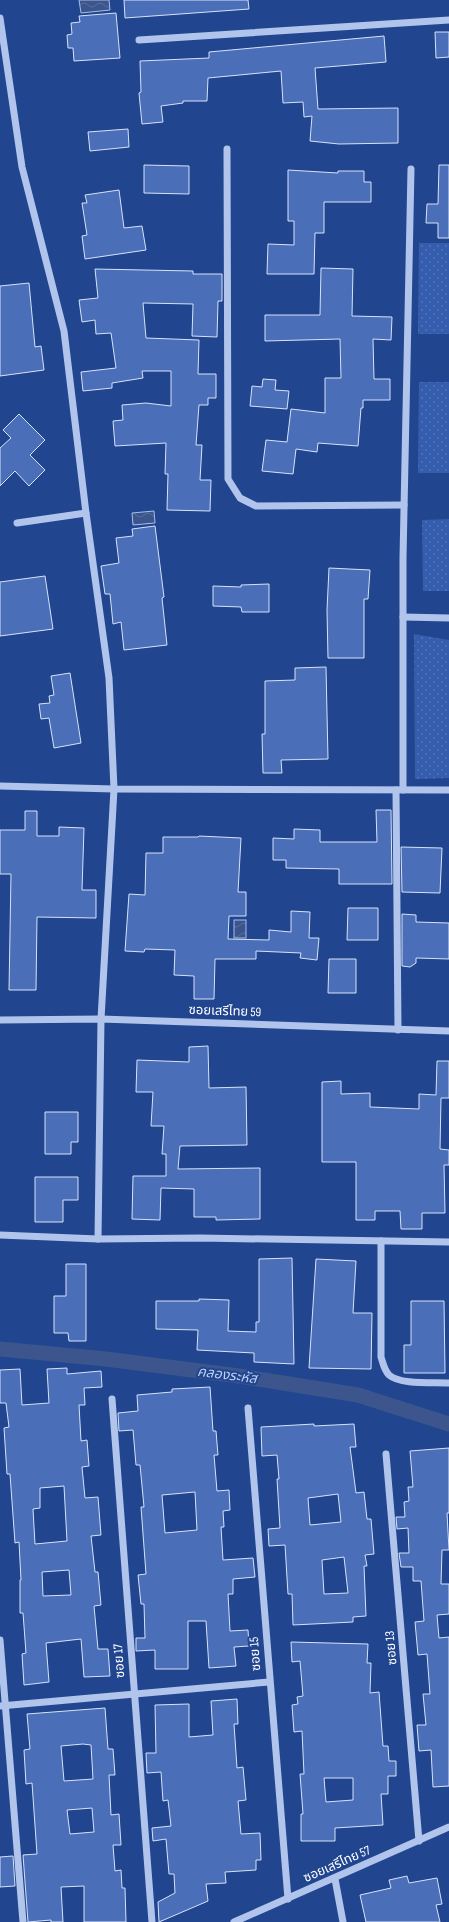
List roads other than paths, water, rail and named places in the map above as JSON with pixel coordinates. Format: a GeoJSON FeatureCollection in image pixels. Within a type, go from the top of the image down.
{"type":"FeatureCollection","features":[{"type":"Feature","properties":{"kind":"street"},"geometry":{"type":"LineString","coordinates":[[0,18],[22,167],[64,331],[86,514],[110,678],[114,789],[101,1019],[98,1239]]}},
{"type":"Feature","properties":{"kind":"street"},"geometry":{"type":"LineString","coordinates":[[139,40],[449,20]]}},
{"type":"Feature","properties":{"kind":"street"},"geometry":{"type":"LineString","coordinates":[[227,149],[228,479],[240,498],[256,506],[404,505]]}},
{"type":"Feature","properties":{"kind":"street"},"geometry":{"type":"LineString","coordinates":[[398,1030],[404,505],[411,169]]}},
{"type":"Feature","properties":{"kind":"street"},"geometry":{"type":"LineString","coordinates":[[17,523],[86,514]]}},
{"type":"Feature","properties":{"kind":"street"},"geometry":{"type":"LineString","coordinates":[[403,617],[449,618]]}},
{"type":"Feature","properties":{"kind":"street"},"geometry":{"type":"LineString","coordinates":[[0,786],[114,789],[449,790]]}},
{"type":"Feature","properties":{"kind":"street","name":"ซอยเสรีไทย 59"},"geometry":{"type":"LineString","coordinates":[[0,1020],[101,1019],[449,1031]]}},
{"type":"Feature","properties":{"kind":"street"},"geometry":{"type":"LineString","coordinates":[[0,1235],[98,1239],[200,1238],[449,1242]]}},
{"type":"Feature","properties":{"kind":"street"},"geometry":{"type":"LineString","coordinates":[[381,1241],[381,1357],[384,1366],[389,1375],[401,1380],[449,1383]]}},
{"type":"Feature","properties":{"kind":"street","name":"ซอย 17"},"geometry":{"type":"LineString","coordinates":[[112,1399],[152,1922]]}},
{"type":"Feature","properties":{"kind":"street","name":"ซอย 15"},"geometry":{"type":"LineString","coordinates":[[248,1408],[269,1682],[288,1899]]}},
{"type":"Feature","properties":{"kind":"street","name":"ซอย 13"},"geometry":{"type":"LineString","coordinates":[[386,1454],[420,1841]]}},
{"type":"Feature","properties":{"kind":"street"},"geometry":{"type":"LineString","coordinates":[[0,1640],[3,1706],[23,1922]]}},
{"type":"Feature","properties":{"kind":"street"},"geometry":{"type":"LineString","coordinates":[[3,1706],[269,1682]]}},
{"type":"Feature","properties":{"kind":"street","name":"ซอยเสรีไทย 57"},"geometry":{"type":"LineString","coordinates":[[234,1922],[335,1879],[449,1827]]}},
{"type":"Feature","properties":{"kind":"street"},"geometry":{"type":"LineString","coordinates":[[335,1879],[343,1922]]}},
{"type":"Feature","properties":{"kind":"water"},"geometry":{"type":"Polygon","coordinates":[[[79,0],[109,0],[110,10],[81,13],[79,0]]]}},
{"type":"Feature","properties":{"kind":"water"},"geometry":{"type":"Polygon","coordinates":[[[154,511],[155,523],[133,525],[132,513],[154,511]]]}},
{"type":"Feature","properties":{"kind":"water"},"geometry":{"type":"Polygon","coordinates":[[[234,920],[246,920],[246,938],[234,938],[234,920]]]}},
{"type":"Feature","properties":{"kind":"waterway","name":"คลองระหัส"},"geometry":{"type":"LineString","coordinates":[[0,1349],[106,1359],[239,1376],[358,1395],[449,1424]]}}]}
